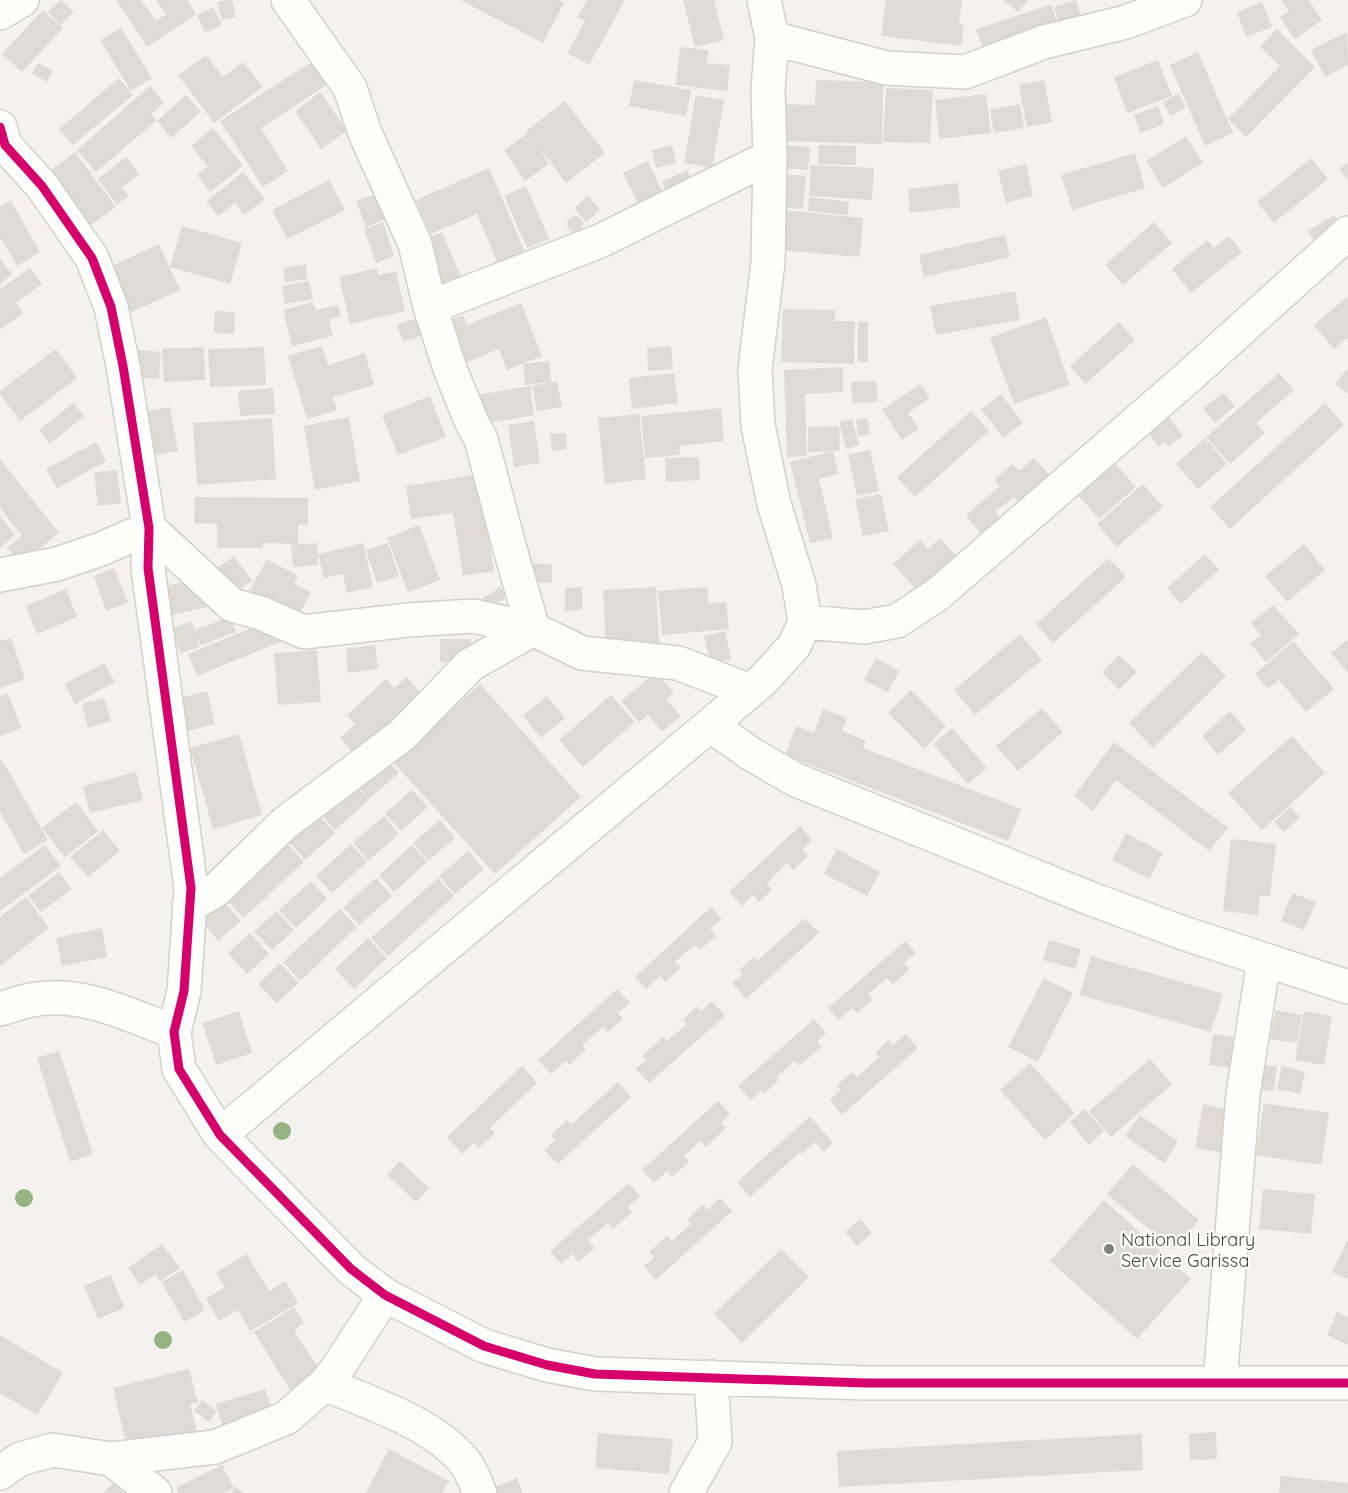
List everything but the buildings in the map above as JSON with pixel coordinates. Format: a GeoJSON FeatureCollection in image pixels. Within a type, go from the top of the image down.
{"type":"FeatureCollection","features":[{"type":"Feature","properties":{"kind":"street"},"geometry":{"type":"LineString","coordinates":[[0,12],[22,0]]}},
{"type":"Feature","properties":{"kind":"street"},"geometry":{"type":"LineString","coordinates":[[288,0],[350,88],[365,133],[415,244],[430,308],[454,380],[481,439],[534,629]]}},
{"type":"Feature","properties":{"kind":"street"},"geometry":{"type":"LineString","coordinates":[[220,1135],[710,726],[750,691],[794,646],[805,621],[799,585],[774,504],[758,425],[755,370],[768,262],[770,157],[768,88],[772,38],[764,0]]}},
{"type":"Feature","properties":{"kind":"street"},"geometry":{"type":"LineString","coordinates":[[772,38],[886,68],[965,72],[1044,42],[1126,22],[1185,0]]}},
{"type":"Feature","properties":{"kind":"street"},"geometry":{"type":"LineString","coordinates":[[2,141],[42,186],[92,258],[111,307],[123,366],[149,528],[148,568],[191,888],[184,991],[174,1032],[179,1069],[220,1135],[351,1269],[385,1295],[484,1346],[547,1365],[595,1374],[865,1383],[1348,1383]]}},
{"type":"Feature","properties":{"kind":"street"},"geometry":{"type":"LineString","coordinates":[[430,308],[600,241],[770,157]]}},
{"type":"Feature","properties":{"kind":"street"},"geometry":{"type":"LineString","coordinates":[[805,621],[864,627],[897,621],[938,594],[1177,387],[1348,233]]}},
{"type":"Feature","properties":{"kind":"street"},"geometry":{"type":"LineString","coordinates":[[0,576],[57,564],[101,549],[149,528]]}},
{"type":"Feature","properties":{"kind":"street"},"geometry":{"type":"LineString","coordinates":[[149,528],[232,605],[261,613],[304,632],[473,615],[534,629],[582,653],[678,663],[750,691]]}},
{"type":"Feature","properties":{"kind":"street"},"geometry":{"type":"LineString","coordinates":[[189,906],[216,890],[285,823],[402,735],[470,665],[534,629]]}},
{"type":"Feature","properties":{"kind":"street"},"geometry":{"type":"LineString","coordinates":[[710,726],[750,754],[796,780],[1089,898],[1183,933],[1348,987]]}},
{"type":"Feature","properties":{"kind":"street"},"geometry":{"type":"LineString","coordinates":[[1220,1383],[1243,1094],[1264,960]]}},
{"type":"Feature","properties":{"kind":"street"},"geometry":{"type":"LineString","coordinates":[[0,1009],[32,999],[66,998],[98,1003],[174,1032]]}},
{"type":"Feature","properties":{"kind":"street"},"geometry":{"type":"LineString","coordinates":[[0,1473],[20,1459],[53,1450],[111,1459],[215,1447],[286,1418],[325,1384],[385,1295]]}},
{"type":"Feature","properties":{"kind":"street"},"geometry":{"type":"LineString","coordinates":[[686,1493],[715,1442],[711,1377]]}},
{"type":"Feature","properties":{"kind":"street"},"geometry":{"type":"LineString","coordinates":[[325,1384],[408,1420],[442,1439],[465,1461],[480,1493]]}},
{"type":"Feature","properties":{"kind":"street"},"geometry":{"type":"LineString","coordinates":[[111,1459],[155,1493]]}},
{"type":"Feature","properties":{"kind":"cycle path"},"geometry":{"type":"LineString","coordinates":[[0,127],[5,145],[42,186],[92,258],[111,307],[123,366],[149,528],[148,568],[191,888],[184,991],[174,1032],[179,1069],[220,1135],[351,1269],[385,1295],[484,1346],[547,1365],[595,1374],[865,1383],[1348,1383]]}},
{"type":"Feature","properties":{"kind":"place","name":"National Library Service Garissa"},"geometry":{"type":"Point","coordinates":[1109,1249]}}]}
